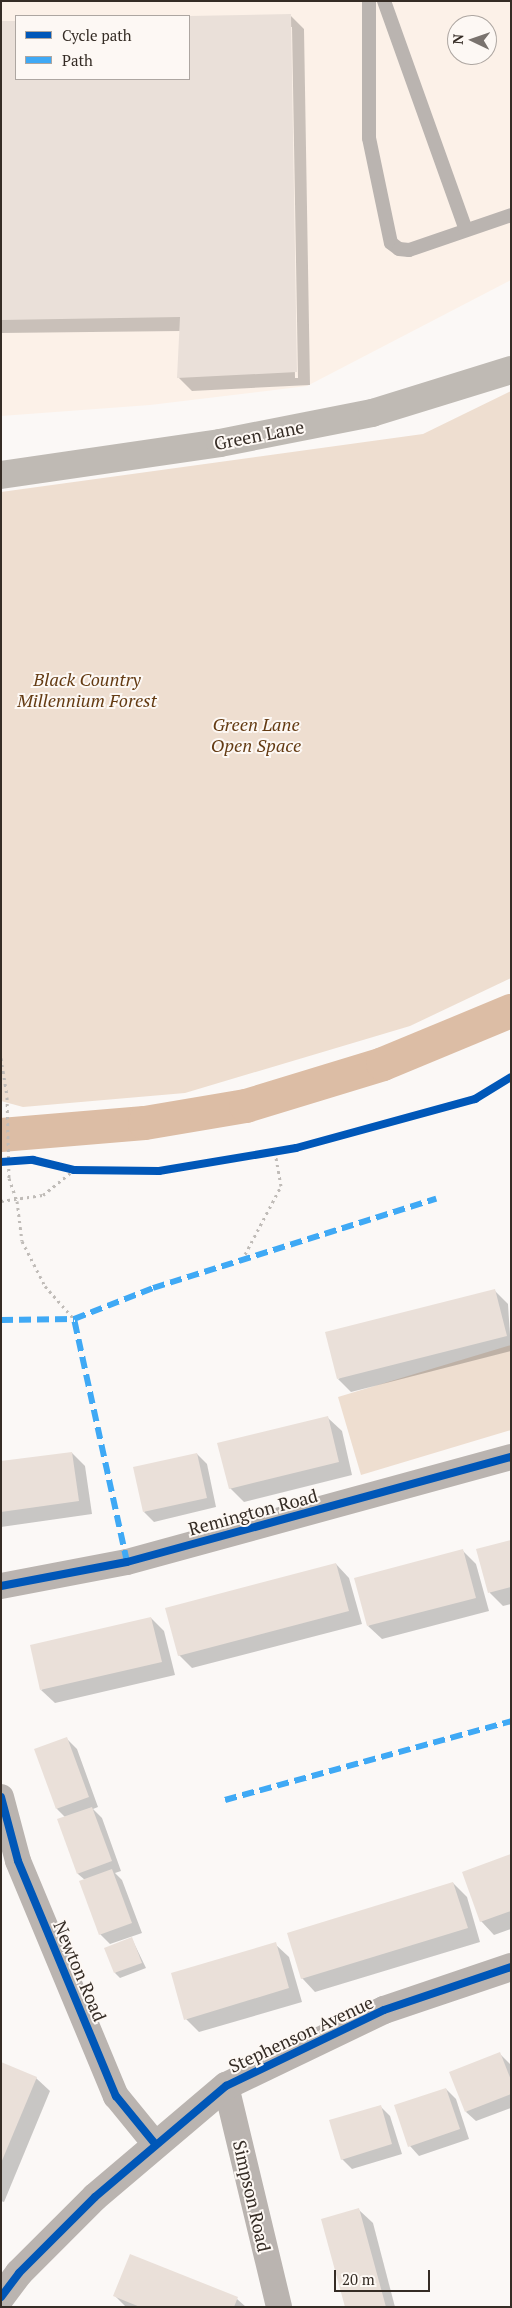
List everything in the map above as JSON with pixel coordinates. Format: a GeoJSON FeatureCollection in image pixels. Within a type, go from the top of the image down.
{"type":"FeatureCollection","features":[{"type":"Feature","properties":{"kind":"highway","name":"Green Lane"},"geometry":{"type":"LineString","coordinates":[[1,475],[220,443],[372,413],[511,370]]}},
{"type":"Feature","properties":{"kind":"street","name":"Remington Road"},"geometry":{"type":"LineString","coordinates":[[1,1586],[127,1562],[511,1457]]}},
{"type":"Feature","properties":{"kind":"street","name":"Newton Road"},"geometry":{"type":"LineString","coordinates":[[1,1797],[10,1863],[116,2096],[156,2144]]}},
{"type":"Feature","properties":{"kind":"street","name":"Stephenson Avenue"},"geometry":{"type":"LineString","coordinates":[[1,2297],[19,2273],[95,2197],[226,2086],[384,2010],[511,1967]]}},
{"type":"Feature","properties":{"kind":"street","name":"Simpson Road"},"geometry":{"type":"LineString","coordinates":[[226,2086],[278,2307]]}},
{"type":"Feature","properties":{"kind":"lane"},"geometry":{"type":"LineString","coordinates":[[369,1],[368,138],[388,236],[399,249],[409,250],[511,215]]}},
{"type":"Feature","properties":{"kind":"lane"},"geometry":{"type":"LineString","coordinates":[[384,1],[466,230]]}},
{"type":"Feature","properties":{"kind":"path"},"geometry":{"type":"LineString","coordinates":[[1,1058],[7,1097],[9,1178],[17,1201],[22,1241],[45,1286],[74,1320]]}},
{"type":"Feature","properties":{"kind":"path"},"geometry":{"type":"LineString","coordinates":[[242,1260],[281,1186],[279,1151],[265,1153]]}},
{"type":"Feature","properties":{"kind":"path"},"geometry":{"type":"LineString","coordinates":[[1,1162],[17,1161]]}},
{"type":"Feature","properties":{"kind":"path"},"geometry":{"type":"LineString","coordinates":[[1,1202],[17,1201],[43,1195],[69,1169],[83,1170]]}},
{"type":"Feature","properties":{"kind":"shaded area"},"geometry":{"type":"Polygon","coordinates":[[[1,1],[511,1],[511,280],[307,386],[150,405],[1,416],[1,1]]]}},
{"type":"Feature","properties":{"kind":"green space","name":"Green Lane Open Space"},"geometry":{"type":"Polygon","coordinates":[[[511,391],[511,978],[410,1026],[185,1093],[23,1107],[1,1101],[1,492],[423,434],[511,391]]]}},
{"type":"Feature","properties":{"kind":"green space"},"geometry":{"type":"Polygon","coordinates":[[[511,1345],[511,1430],[361,1475],[338,1397],[511,1345]]]}},
{"type":"Feature","properties":{"kind":"building"},"geometry":{"type":"Polygon","coordinates":[[[291,14],[297,372],[177,378],[180,317],[1,320],[1,21],[15,21],[15,80],[190,80],[190,16],[291,14]]]}},
{"type":"Feature","properties":{"kind":"building"},"geometry":{"type":"Polygon","coordinates":[[[495,1289],[507,1336],[337,1379],[325,1332],[495,1289]]]}},
{"type":"Feature","properties":{"kind":"building"},"geometry":{"type":"Polygon","coordinates":[[[328,1416],[339,1462],[229,1489],[217,1443],[328,1416]]]}},
{"type":"Feature","properties":{"kind":"building"},"geometry":{"type":"Polygon","coordinates":[[[72,1452],[79,1501],[1,1512],[1,1461],[72,1452]]]}},
{"type":"Feature","properties":{"kind":"building"},"geometry":{"type":"Polygon","coordinates":[[[197,1453],[207,1498],[143,1512],[133,1467],[197,1453]]]}},
{"type":"Feature","properties":{"kind":"building"},"geometry":{"type":"Polygon","coordinates":[[[511,1540],[511,1587],[488,1593],[476,1549],[511,1540]]]}},
{"type":"Feature","properties":{"kind":"building"},"geometry":{"type":"Polygon","coordinates":[[[463,1549],[476,1598],[367,1626],[354,1578],[463,1549]]]}},
{"type":"Feature","properties":{"kind":"building"},"geometry":{"type":"Polygon","coordinates":[[[336,1563],[349,1611],[178,1656],[165,1608],[336,1563]]]}},
{"type":"Feature","properties":{"kind":"building"},"geometry":{"type":"Polygon","coordinates":[[[151,1617],[162,1662],[40,1690],[30,1645],[151,1617]]]}},
{"type":"Feature","properties":{"kind":"building"},"geometry":{"type":"Polygon","coordinates":[[[67,1737],[89,1797],[56,1809],[34,1749],[67,1737]]]}},
{"type":"Feature","properties":{"kind":"building"},"geometry":{"type":"Polygon","coordinates":[[[92,1807],[112,1861],[77,1874],[57,1819],[92,1807]]]}},
{"type":"Feature","properties":{"kind":"building"},"geometry":{"type":"Polygon","coordinates":[[[511,1854],[511,1911],[480,1922],[462,1872],[511,1854]]]}},
{"type":"Feature","properties":{"kind":"building"},"geometry":{"type":"Polygon","coordinates":[[[112,1869],[132,1923],[99,1935],[79,1881],[112,1869]]]}},
{"type":"Feature","properties":{"kind":"building"},"geometry":{"type":"Polygon","coordinates":[[[453,1882],[468,1928],[301,1979],[287,1933],[453,1882]]]}},
{"type":"Feature","properties":{"kind":"building"},"geometry":{"type":"Polygon","coordinates":[[[132,1937],[142,1963],[114,1973],[104,1948],[132,1937]]]}},
{"type":"Feature","properties":{"kind":"building"},"geometry":{"type":"Polygon","coordinates":[[[276,1942],[289,1988],[184,2020],[171,1973],[276,1942]]]}},
{"type":"Feature","properties":{"kind":"building"},"geometry":{"type":"Polygon","coordinates":[[[500,2052],[511,2080],[511,2094],[465,2112],[449,2072],[500,2052]]]}},
{"type":"Feature","properties":{"kind":"building"},"geometry":{"type":"Polygon","coordinates":[[[1,2062],[37,2077],[1,2163],[1,2062]]]}},
{"type":"Feature","properties":{"kind":"building"},"geometry":{"type":"Polygon","coordinates":[[[446,2088],[460,2129],[408,2147],[394,2105],[446,2088]]]}},
{"type":"Feature","properties":{"kind":"building"},"geometry":{"type":"Polygon","coordinates":[[[381,2105],[392,2144],[341,2160],[329,2120],[381,2105]]]}},
{"type":"Feature","properties":{"kind":"building"},"geometry":{"type":"Polygon","coordinates":[[[359,2208],[386,2307],[345,2307],[321,2219],[359,2208]]]}},
{"type":"Feature","properties":{"kind":"building"},"geometry":{"type":"Polygon","coordinates":[[[130,2254],[238,2297],[234,2307],[140,2307],[113,2296],[130,2254]]]}},
{"type":"Feature","properties":{"kind":"waterway"},"geometry":{"type":"LineString","coordinates":[[1,1135],[145,1123],[246,1106],[383,1064],[511,1011]]}},
{"type":"Feature","properties":{"kind":"marked path"},"geometry":{"type":"LineString","coordinates":[[127,1562],[74,1319],[153,1288],[436,1199]]}},
{"type":"Feature","properties":{"kind":"marked path"},"geometry":{"type":"LineString","coordinates":[[1,1320],[74,1319]]}},
{"type":"Feature","properties":{"kind":"marked path"},"geometry":{"type":"LineString","coordinates":[[225,1800],[511,1721]]}},
{"type":"Feature","properties":{"kind":"cycle path"},"geometry":{"type":"LineString","coordinates":[[1,1162],[33,1160],[74,1170],[159,1171],[296,1148],[475,1099],[511,1077]]}},
{"type":"Feature","properties":{"kind":"cycle path"},"geometry":{"type":"LineString","coordinates":[[1,1586],[127,1562],[511,1457]]}},
{"type":"Feature","properties":{"kind":"cycle path"},"geometry":{"type":"LineString","coordinates":[[1,1797],[18,1861],[116,2096],[156,2145]]}},
{"type":"Feature","properties":{"kind":"cycle path"},"geometry":{"type":"LineString","coordinates":[[1,2297],[19,2273],[95,2197],[226,2086],[384,2010],[511,1967]]}},
{"type":"Feature","properties":{"kind":"park label","name":"Black Country Millennium Forest"},"geometry":{"type":"Point","coordinates":[87,690]}}]}
